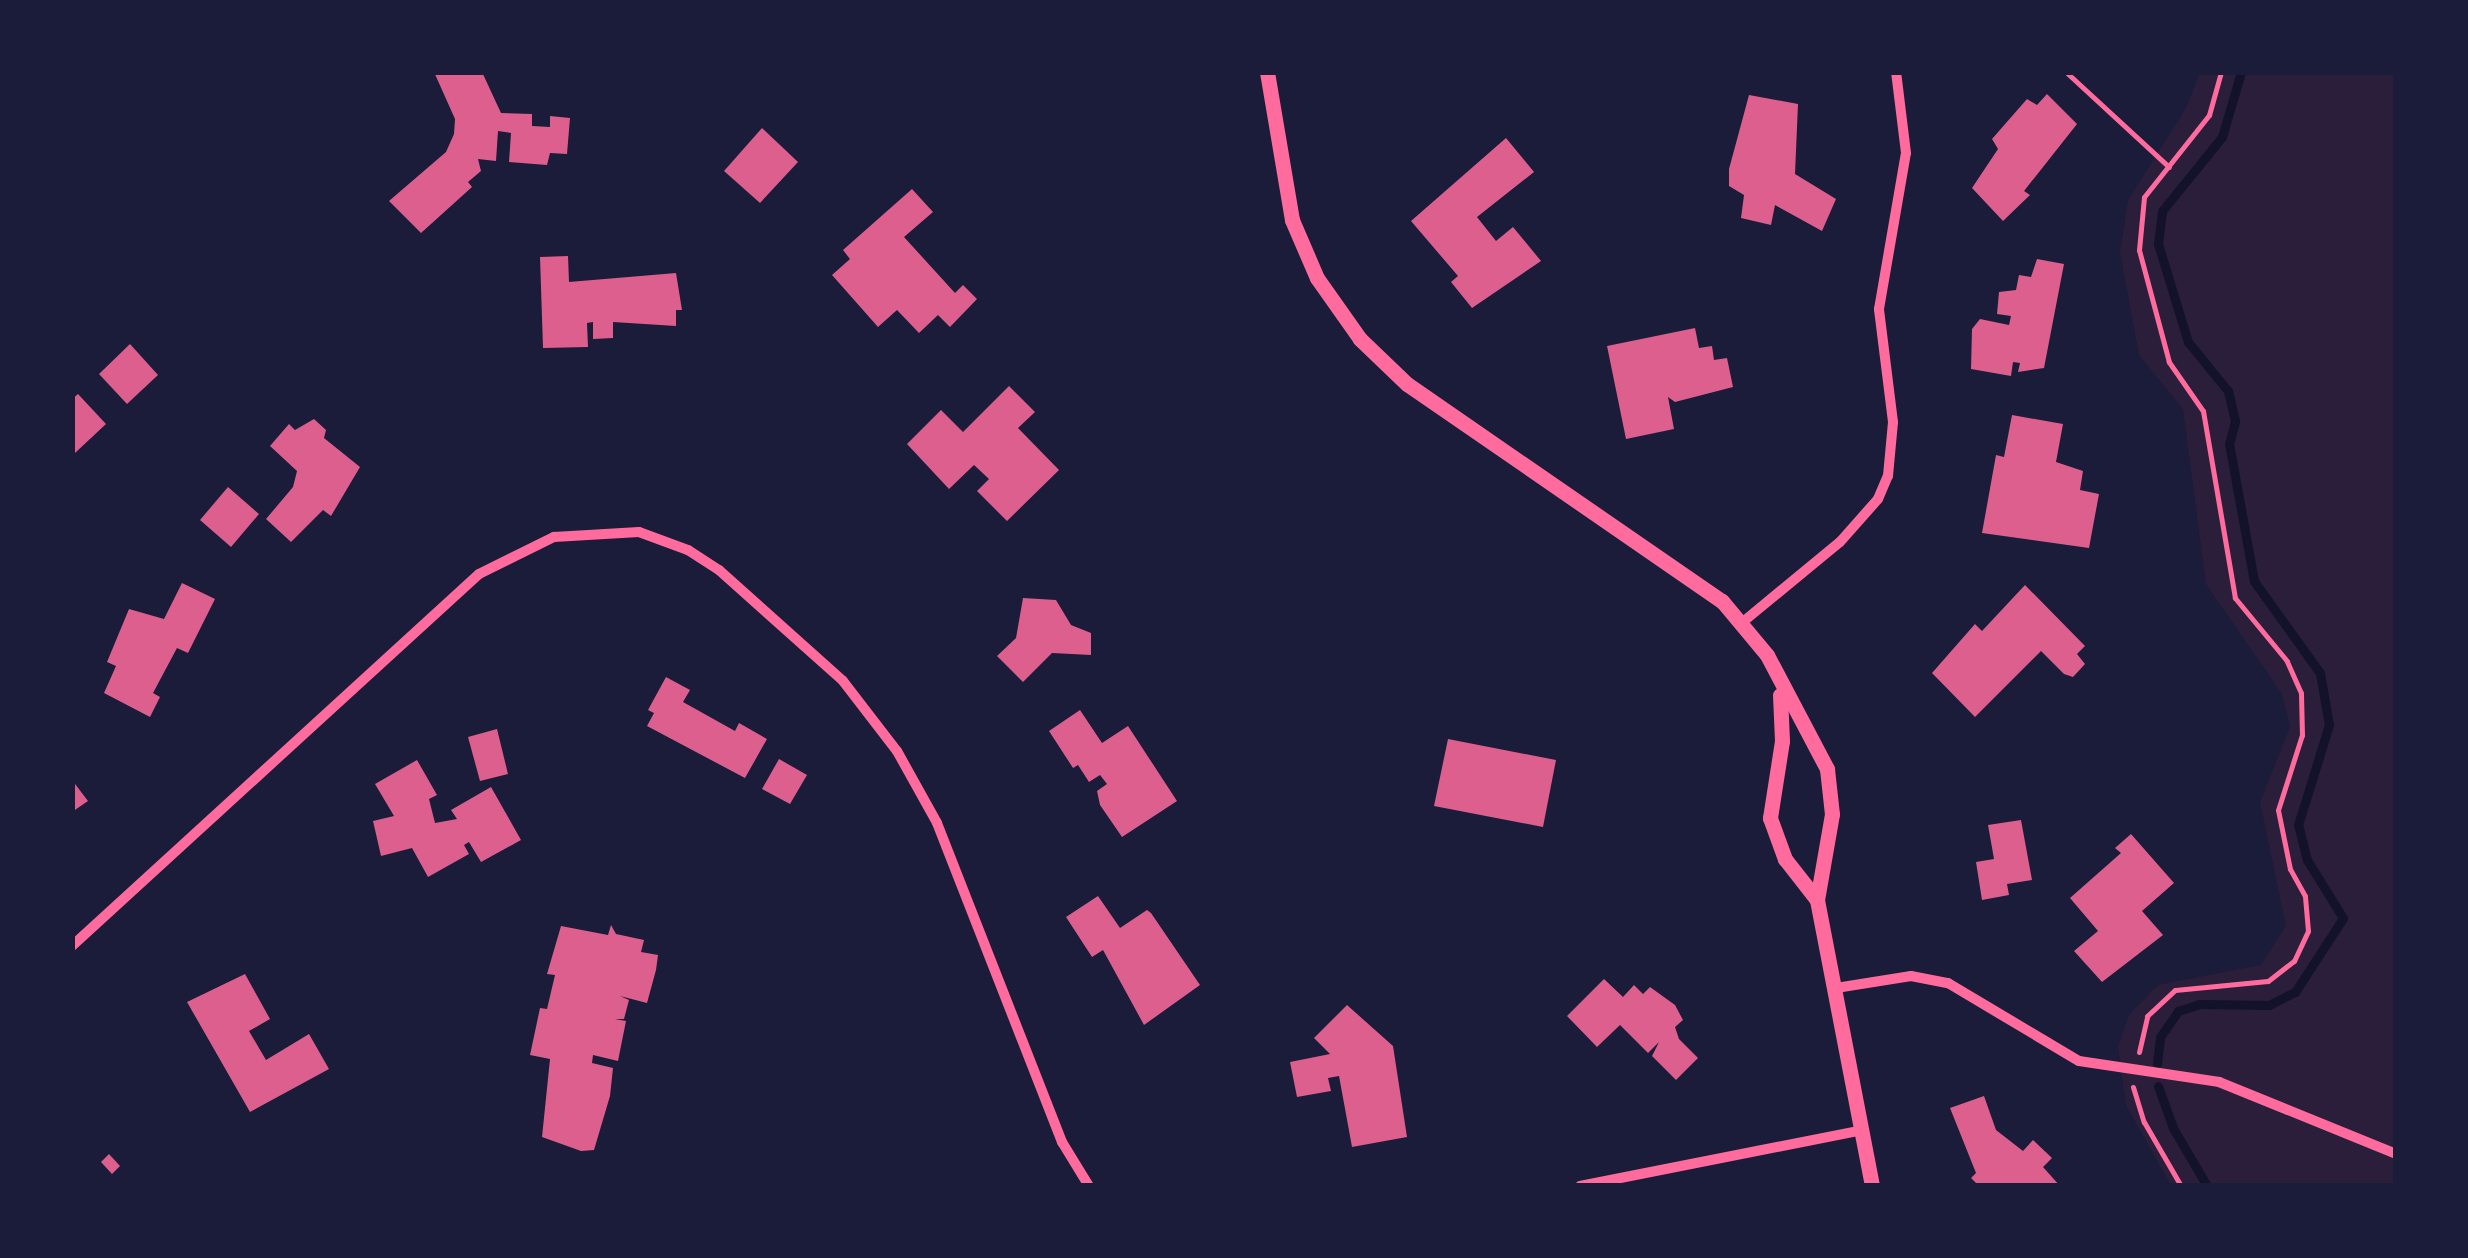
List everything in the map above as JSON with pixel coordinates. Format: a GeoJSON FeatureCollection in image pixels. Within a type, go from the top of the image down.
{"type":"FeatureCollection","features":[{"type":"Feature","properties":{"kind":"street"},"geometry":{"type":"LineString","coordinates":[[1267,72],[1292,220],[1316,278],[1360,339],[1406,384],[1744,621],[1827,768],[1832,814],[1818,900],[1872,1186]]}},
{"type":"Feature","properties":{"kind":"street"},"geometry":{"type":"LineString","coordinates":[[1744,621],[1840,542],[1878,499],[1888,476],[1893,422],[1879,309],[1906,154],[1896,72]]}},
{"type":"Feature","properties":{"kind":"street"},"geometry":{"type":"LineString","coordinates":[[72,946],[479,574],[554,536],[638,532],[688,550],[719,570],[843,681],[897,751],[944,837],[1062,1142],[1089,1186]]}},
{"type":"Feature","properties":{"kind":"street"},"geometry":{"type":"LineString","coordinates":[[1780,686],[1782,741],[1770,818],[1786,859],[1818,900]]}},
{"type":"Feature","properties":{"kind":"street"},"geometry":{"type":"LineString","coordinates":[[1836,988],[1888,977],[1930,978],[1966,992],[2078,1061],[2134,1072],[2197,1076],[2248,1090],[2396,1154]]}},
{"type":"Feature","properties":{"kind":"street"},"geometry":{"type":"LineString","coordinates":[[1580,1186],[1862,1130]]}},
{"type":"Feature","properties":{"kind":"path"},"geometry":{"type":"LineString","coordinates":[[1483,72],[1496,72]]}},
{"type":"Feature","properties":{"kind":"path"},"geometry":{"type":"LineString","coordinates":[[2066,72],[2170,167]]}},
{"type":"Feature","properties":{"kind":"path"},"geometry":{"type":"LineString","coordinates":[[2181,1186],[2144,1122],[2134,1072],[2147,1016],[2175,990],[2268,981],[2294,961],[2308,931],[2305,896],[2290,869],[2278,810],[2302,735],[2301,693],[2287,661],[2235,598],[2204,411],[2169,362],[2138,250],[2144,197],[2209,115],[2220,72]]}},
{"type":"Feature","properties":{"kind":"shaded area"},"geometry":{"type":"Polygon","coordinates":[[[2200,73],[2395,73],[2395,1185],[2171,1185],[2126,1105],[2118,1046],[2129,1015],[2158,985],[2261,965],[2286,926],[2260,802],[2290,727],[2282,694],[2206,584],[2183,409],[2139,355],[2120,252],[2128,200],[2185,110],[2200,73]]]}},
{"type":"Feature","properties":{"kind":"building"},"geometry":{"type":"Polygon","coordinates":[[[434,72],[482,72],[501,113],[532,114],[532,126],[550,127],[550,116],[570,118],[567,154],[550,153],[547,165],[509,162],[511,133],[498,131],[496,161],[478,159],[481,171],[468,182],[472,187],[421,233],[389,201],[446,152],[454,134],[455,119],[434,72]]]}},
{"type":"Feature","properties":{"kind":"building"},"geometry":{"type":"Polygon","coordinates":[[[2047,94],[2077,124],[2024,191],[2030,195],[2003,221],[1972,188],[1998,149],[1992,139],[2027,99],[2037,105],[2047,94]]]}},
{"type":"Feature","properties":{"kind":"building"},"geometry":{"type":"Polygon","coordinates":[[[1749,95],[1798,104],[1795,174],[1836,199],[1822,231],[1775,205],[1771,225],[1741,218],[1744,195],[1729,186],[1729,169],[1749,95]]]}},
{"type":"Feature","properties":{"kind":"building"},"geometry":{"type":"Polygon","coordinates":[[[762,128],[798,162],[760,203],[724,171],[762,128]]]}},
{"type":"Feature","properties":{"kind":"building"},"geometry":{"type":"Polygon","coordinates":[[[1506,138],[1534,172],[1477,217],[1496,241],[1513,227],[1541,261],[1472,308],[1451,282],[1458,276],[1411,221],[1506,138]]]}},
{"type":"Feature","properties":{"kind":"building"},"geometry":{"type":"Polygon","coordinates":[[[912,189],[933,212],[904,237],[955,293],[963,285],[977,299],[950,327],[938,315],[919,333],[897,310],[878,327],[832,275],[850,259],[843,250],[912,189]]]}},
{"type":"Feature","properties":{"kind":"building"},"geometry":{"type":"Polygon","coordinates":[[[568,256],[569,282],[676,273],[682,310],[676,310],[676,326],[613,322],[613,338],[593,339],[593,322],[587,323],[588,347],[543,348],[540,257],[568,256]]]}},
{"type":"Feature","properties":{"kind":"building"},"geometry":{"type":"Polygon","coordinates":[[[2037,259],[2064,264],[2044,368],[2018,372],[2020,363],[2013,362],[2011,376],[1971,369],[1972,329],[1980,319],[2009,325],[2011,316],[1997,314],[1999,292],[2016,290],[2019,275],[2031,277],[2037,259]]]}},
{"type":"Feature","properties":{"kind":"building"},"geometry":{"type":"Polygon","coordinates":[[[1695,328],[1699,348],[1712,346],[1714,360],[1727,358],[1733,387],[1675,402],[1668,397],[1674,429],[1626,439],[1607,346],[1695,328]]]}},
{"type":"Feature","properties":{"kind":"building"},"geometry":{"type":"Polygon","coordinates":[[[130,344],[158,375],[127,404],[99,374],[130,344]]]}},
{"type":"Feature","properties":{"kind":"building"},"geometry":{"type":"Polygon","coordinates":[[[1009,386],[1035,412],[1018,428],[1059,470],[1007,521],[977,491],[989,479],[974,465],[949,489],[907,444],[941,410],[963,432],[1009,386]]]}},
{"type":"Feature","properties":{"kind":"building"},"geometry":{"type":"Polygon","coordinates":[[[78,394],[106,424],[75,453],[72,399],[78,394]]]}},
{"type":"Feature","properties":{"kind":"building"},"geometry":{"type":"Polygon","coordinates":[[[2012,415],[2063,424],[2056,462],[2083,471],[2080,490],[2099,494],[2089,548],[1982,533],[1996,455],[2004,457],[2012,415]]]}},
{"type":"Feature","properties":{"kind":"building"},"geometry":{"type":"Polygon","coordinates":[[[314,419],[326,430],[324,438],[360,467],[331,516],[323,510],[291,542],[266,519],[293,487],[297,471],[270,446],[289,424],[295,430],[314,419]]]}},
{"type":"Feature","properties":{"kind":"building"},"geometry":{"type":"Polygon","coordinates":[[[228,487],[259,514],[231,547],[200,520],[228,487]]]}},
{"type":"Feature","properties":{"kind":"building"},"geometry":{"type":"Polygon","coordinates":[[[182,583],[215,599],[188,653],[177,648],[153,693],[160,697],[150,717],[104,693],[116,666],[107,662],[129,609],[164,619],[182,583]]]}},
{"type":"Feature","properties":{"kind":"building"},"geometry":{"type":"Polygon","coordinates":[[[2025,585],[2085,646],[2077,654],[2085,664],[2073,677],[2064,674],[2041,651],[1975,717],[1932,673],[1975,624],[1982,631],[2025,585]]]}},
{"type":"Feature","properties":{"kind":"building"},"geometry":{"type":"Polygon","coordinates":[[[1023,598],[1056,600],[1071,625],[1091,633],[1091,655],[1052,653],[1023,682],[997,656],[1016,638],[1023,598]]]}},
{"type":"Feature","properties":{"kind":"building"},"geometry":{"type":"Polygon","coordinates":[[[666,677],[690,690],[683,702],[735,731],[739,723],[767,739],[745,778],[647,726],[654,713],[648,710],[666,677]]]}},
{"type":"Feature","properties":{"kind":"building"},"geometry":{"type":"Polygon","coordinates":[[[1080,710],[1102,743],[1128,726],[1177,801],[1122,837],[1100,805],[1097,791],[1107,784],[1100,775],[1089,782],[1078,765],[1073,768],[1049,731],[1080,710]]]}},
{"type":"Feature","properties":{"kind":"building"},"geometry":{"type":"Polygon","coordinates":[[[497,729],[508,774],[480,781],[468,737],[497,729]]]}},
{"type":"Feature","properties":{"kind":"building"},"geometry":{"type":"Polygon","coordinates":[[[1448,739],[1556,760],[1543,827],[1434,806],[1448,739]]]}},
{"type":"Feature","properties":{"kind":"building"},"geometry":{"type":"Polygon","coordinates":[[[779,759],[807,775],[790,804],[762,789],[779,759]]]}},
{"type":"Feature","properties":{"kind":"building"},"geometry":{"type":"Polygon","coordinates":[[[417,760],[437,795],[429,799],[435,823],[457,819],[451,810],[491,787],[521,840],[481,862],[469,842],[464,845],[469,854],[428,877],[412,848],[381,856],[373,821],[394,816],[375,784],[417,760]]]}},
{"type":"Feature","properties":{"kind":"building"},"geometry":{"type":"Polygon","coordinates":[[[72,780],[88,801],[72,812],[72,780]]]}},
{"type":"Feature","properties":{"kind":"building"},"geometry":{"type":"Polygon","coordinates":[[[2021,820],[2032,880],[2007,884],[2009,895],[1982,900],[1976,862],[1994,859],[1988,825],[2021,820]]]}},
{"type":"Feature","properties":{"kind":"building"},"geometry":{"type":"Polygon","coordinates":[[[2131,834],[2174,883],[2142,911],[2163,935],[2102,982],[2074,951],[2098,931],[2070,898],[2121,853],[2115,848],[2131,834]]]}},
{"type":"Feature","properties":{"kind":"building"},"geometry":{"type":"Polygon","coordinates":[[[1098,896],[1120,928],[1147,910],[1151,913],[1200,985],[1144,1025],[1103,950],[1092,957],[1066,917],[1098,896]]]}},
{"type":"Feature","properties":{"kind":"building"},"geometry":{"type":"Polygon","coordinates":[[[611,925],[616,934],[644,940],[641,952],[658,955],[647,1003],[620,996],[629,1000],[624,1019],[615,1019],[626,1021],[618,1061],[593,1055],[592,1063],[613,1068],[610,1096],[594,1150],[581,1151],[542,1137],[550,1059],[530,1055],[540,1008],[547,1009],[555,975],[547,974],[561,926],[608,935],[611,925]]]}},
{"type":"Feature","properties":{"kind":"building"},"geometry":{"type":"Polygon","coordinates":[[[245,974],[270,1019],[249,1031],[266,1060],[309,1034],[329,1069],[250,1112],[187,1002],[245,974]]]}},
{"type":"Feature","properties":{"kind":"building"},"geometry":{"type":"Polygon","coordinates":[[[1604,979],[1623,997],[1634,985],[1643,994],[1650,987],[1675,1005],[1683,1020],[1675,1027],[1679,1039],[1698,1058],[1676,1080],[1652,1056],[1659,1042],[1648,1053],[1620,1025],[1597,1047],[1567,1016],[1604,979]]]}},
{"type":"Feature","properties":{"kind":"building"},"geometry":{"type":"Polygon","coordinates":[[[1347,1005],[1393,1046],[1407,1137],[1352,1147],[1339,1076],[1328,1078],[1331,1091],[1297,1097],[1290,1062],[1330,1054],[1314,1038],[1347,1005]]]}},
{"type":"Feature","properties":{"kind":"building"},"geometry":{"type":"Polygon","coordinates":[[[1984,1096],[1996,1130],[2023,1151],[2033,1140],[2052,1158],[2043,1167],[2060,1186],[1979,1186],[1971,1178],[1976,1173],[1950,1108],[1984,1096]]]}},
{"type":"Feature","properties":{"kind":"building"},"geometry":{"type":"Polygon","coordinates":[[[109,1154],[120,1166],[112,1174],[101,1162],[109,1154]]]}},
{"type":"Feature","properties":{"kind":"waterway"},"geometry":{"type":"LineString","coordinates":[[2157,1063],[2160,1037],[2178,1011],[2199,1004],[2269,1005],[2295,992],[2343,918],[2307,860],[2298,825],[2329,725],[2320,673],[2254,581],[2229,444],[2235,421],[2228,391],[2188,342],[2158,244],[2162,211],[2222,137],[2241,72]]}},
{"type":"Feature","properties":{"kind":"waterway"},"geometry":{"type":"LineString","coordinates":[[2158,1086],[2173,1128],[2207,1186]]}}]}
